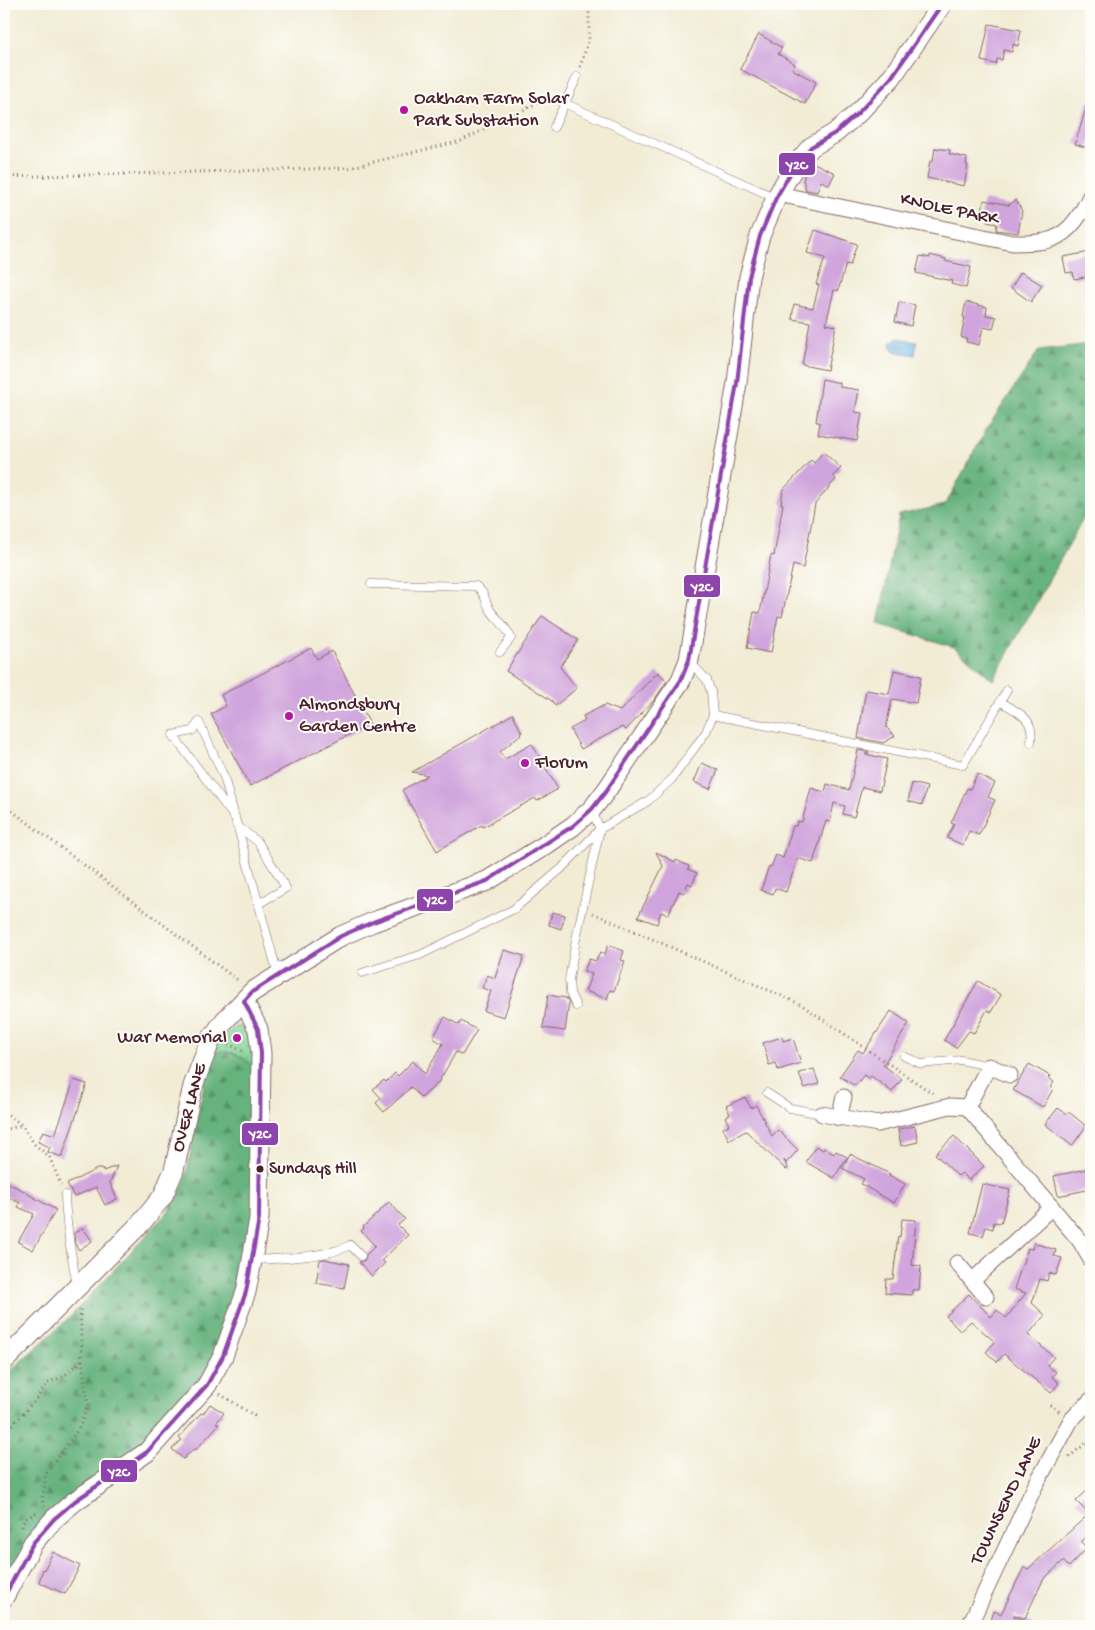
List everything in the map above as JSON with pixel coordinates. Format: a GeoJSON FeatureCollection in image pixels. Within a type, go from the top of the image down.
{"type":"FeatureCollection","features":[{"type":"Feature","properties":{"kind":"street","name":"OVER LANE"},"geometry":{"type":"LineString","coordinates":[[4,1361],[142,1222],[163,1196],[174,1170],[193,1086],[211,1039],[225,1020],[248,996],[341,936],[365,925],[487,880],[544,846],[573,826],[592,809],[606,791],[681,680],[689,660],[737,383],[749,277],[760,236],[777,196],[794,167],[811,147],[835,132],[858,114],[891,78],[942,4]]}},
{"type":"Feature","properties":{"kind":"street","name":"KNOLE PARK"},"geometry":{"type":"LineString","coordinates":[[777,196],[1013,243],[1047,241],[1058,236],[1072,226],[1084,210],[1091,194]]}},
{"type":"Feature","properties":{"kind":"street"},"geometry":{"type":"LineString","coordinates":[[4,1597],[33,1543],[54,1518],[75,1501],[147,1452],[207,1385],[223,1356],[237,1318],[252,1260],[259,1218],[262,1074],[258,1029],[248,996]]}},
{"type":"Feature","properties":{"kind":"street"},"geometry":{"type":"LineString","coordinates":[[967,1107],[989,1066],[1010,1075]]}},
{"type":"Feature","properties":{"kind":"street"},"geometry":{"type":"LineString","coordinates":[[839,1118],[844,1097]]}},
{"type":"Feature","properties":{"kind":"street"},"geometry":{"type":"LineString","coordinates":[[822,1114],[878,1124],[950,1106],[967,1107],[1052,1207],[1086,1236],[1091,1260]]}},
{"type":"Feature","properties":{"kind":"street"},"geometry":{"type":"LineString","coordinates":[[972,1280],[1052,1207]]}},
{"type":"Feature","properties":{"kind":"street"},"geometry":{"type":"LineString","coordinates":[[957,1263],[986,1297]]}},
{"type":"Feature","properties":{"kind":"street","name":"TOWNSEND LANE"},"geometry":{"type":"LineString","coordinates":[[969,1626],[1034,1486],[1071,1420],[1091,1400]]}},
{"type":"Feature","properties":{"kind":"lane"},"geometry":{"type":"LineString","coordinates":[[554,127],[577,77]]}},
{"type":"Feature","properties":{"kind":"lane"},"geometry":{"type":"LineString","coordinates":[[564,103],[777,196]]}},
{"type":"Feature","properties":{"kind":"lane"},"geometry":{"type":"LineString","coordinates":[[371,584],[476,586],[482,590],[490,610],[506,627],[511,638],[500,652]]}},
{"type":"Feature","properties":{"kind":"lane"},"geometry":{"type":"LineString","coordinates":[[362,972],[420,955],[514,909],[561,869],[600,829],[648,801],[672,779],[706,732],[713,715],[711,692],[707,680],[689,660]]}},
{"type":"Feature","properties":{"kind":"lane"},"geometry":{"type":"LineString","coordinates":[[713,715],[963,764],[1007,690]]}},
{"type":"Feature","properties":{"kind":"lane"},"geometry":{"type":"LineString","coordinates":[[1000,701],[1027,718],[1032,728],[1031,742]]}},
{"type":"Feature","properties":{"kind":"lane"},"geometry":{"type":"LineString","coordinates":[[258,904],[286,888],[258,842],[235,821],[173,735],[192,731],[199,722],[224,777],[235,821],[258,904],[278,975]]}},
{"type":"Feature","properties":{"kind":"lane"},"geometry":{"type":"LineString","coordinates":[[576,1006],[570,993],[569,980],[600,829],[592,809]]}},
{"type":"Feature","properties":{"kind":"lane"},"geometry":{"type":"LineString","coordinates":[[904,1056],[921,1064],[961,1060],[989,1066]]}},
{"type":"Feature","properties":{"kind":"lane"},"geometry":{"type":"LineString","coordinates":[[767,1093],[790,1108],[822,1114]]}},
{"type":"Feature","properties":{"kind":"lane"},"geometry":{"type":"LineString","coordinates":[[66,1195],[69,1242],[78,1287]]}},
{"type":"Feature","properties":{"kind":"lane"},"geometry":{"type":"LineString","coordinates":[[252,1260],[297,1257],[343,1249],[350,1245],[361,1256]]}},
{"type":"Feature","properties":{"kind":"path"},"geometry":{"type":"LineString","coordinates":[[577,77],[589,39],[589,4]]}},
{"type":"Feature","properties":{"kind":"path"},"geometry":{"type":"LineString","coordinates":[[4,177],[348,168],[461,141],[549,97],[564,103]]}},
{"type":"Feature","properties":{"kind":"path"},"geometry":{"type":"LineString","coordinates":[[4,806],[248,996]]}},
{"type":"Feature","properties":{"kind":"path"},"geometry":{"type":"LineString","coordinates":[[584,908],[800,1004],[936,1095]]}},
{"type":"Feature","properties":{"kind":"path"},"geometry":{"type":"LineString","coordinates":[[211,1039],[244,1052],[254,1061],[262,1074]]}},
{"type":"Feature","properties":{"kind":"path"},"geometry":{"type":"LineString","coordinates":[[4,1112],[22,1125],[35,1145],[49,1156],[66,1195]]}},
{"type":"Feature","properties":{"kind":"path"},"geometry":{"type":"LineString","coordinates":[[4,1130],[22,1125]]}},
{"type":"Feature","properties":{"kind":"path"},"geometry":{"type":"LineString","coordinates":[[54,1518],[42,1505],[46,1485],[45,1475],[78,1430],[88,1407],[82,1360],[82,1324],[78,1287]]}},
{"type":"Feature","properties":{"kind":"path"},"geometry":{"type":"LineString","coordinates":[[4,1430],[10,1427],[33,1403],[48,1382],[64,1376],[82,1360]]}},
{"type":"Feature","properties":{"kind":"path"},"geometry":{"type":"LineString","coordinates":[[207,1385],[258,1418]]}},
{"type":"Feature","properties":{"kind":"green space"},"geometry":{"type":"Polygon","coordinates":[[[1091,344],[1091,505],[993,680],[954,647],[878,624],[899,515],[945,505],[986,430],[1039,350],[1091,344]]]}},
{"type":"Feature","properties":{"kind":"green space"},"geometry":{"type":"Polygon","coordinates":[[[237,1026],[244,1027],[251,1032],[259,1075],[245,1061],[234,1054],[222,1052],[215,1054],[223,1038],[237,1026]]]}},
{"type":"Feature","properties":{"kind":"green space"},"geometry":{"type":"Polygon","coordinates":[[[221,1051],[243,1058],[251,1064],[259,1075],[256,1218],[221,1355],[146,1450],[74,1499],[4,1590],[4,1376],[69,1318],[167,1213],[185,1180],[208,1064],[215,1054],[221,1051]]]}},
{"type":"Feature","properties":{"kind":"water"},"geometry":{"type":"Polygon","coordinates":[[[896,338],[917,342],[915,355],[893,351],[891,343],[896,338]]]}},
{"type":"Feature","properties":{"kind":"building"},"geometry":{"type":"Polygon","coordinates":[[[989,24],[1021,30],[1018,46],[1013,44],[1012,52],[1004,50],[1002,60],[997,59],[996,64],[981,61],[989,24]]]}},
{"type":"Feature","properties":{"kind":"building"},"geometry":{"type":"Polygon","coordinates":[[[759,34],[782,48],[778,54],[795,64],[792,69],[816,82],[805,104],[740,69],[759,34]]]}},
{"type":"Feature","properties":{"kind":"building"},"geometry":{"type":"Polygon","coordinates":[[[1088,102],[1091,102],[1091,139],[1088,148],[1075,144],[1088,102]]]}},
{"type":"Feature","properties":{"kind":"building"},"geometry":{"type":"Polygon","coordinates":[[[935,148],[950,150],[949,154],[967,158],[966,165],[968,165],[964,186],[927,178],[935,148]]]}},
{"type":"Feature","properties":{"kind":"building"},"geometry":{"type":"Polygon","coordinates":[[[814,163],[835,173],[829,185],[821,181],[817,192],[806,190],[803,180],[805,173],[814,163]]]}},
{"type":"Feature","properties":{"kind":"building"},"geometry":{"type":"Polygon","coordinates":[[[984,200],[1009,205],[1016,200],[1022,211],[1018,233],[996,230],[997,224],[987,222],[988,217],[981,216],[984,200]]]}},
{"type":"Feature","properties":{"kind":"building"},"geometry":{"type":"Polygon","coordinates":[[[815,230],[857,244],[850,265],[846,264],[838,291],[834,290],[826,324],[836,326],[827,370],[802,365],[810,322],[792,319],[794,304],[813,308],[819,285],[816,284],[825,258],[807,253],[815,230]]]}},
{"type":"Feature","properties":{"kind":"building"},"geometry":{"type":"Polygon","coordinates":[[[1090,252],[1091,276],[1074,279],[1073,272],[1066,273],[1063,257],[1090,252]]]}},
{"type":"Feature","properties":{"kind":"building"},"geometry":{"type":"Polygon","coordinates":[[[930,255],[946,259],[945,261],[971,267],[966,288],[951,284],[952,281],[916,273],[920,256],[930,258],[930,255]]]}},
{"type":"Feature","properties":{"kind":"building"},"geometry":{"type":"Polygon","coordinates":[[[1021,272],[1042,285],[1031,302],[1011,288],[1021,272]]]}},
{"type":"Feature","properties":{"kind":"building"},"geometry":{"type":"Polygon","coordinates":[[[899,302],[915,305],[911,326],[895,322],[899,302]]]}},
{"type":"Feature","properties":{"kind":"building"},"geometry":{"type":"Polygon","coordinates":[[[966,302],[987,307],[986,315],[996,317],[993,329],[983,327],[979,345],[966,342],[967,339],[961,337],[966,302]]]}},
{"type":"Feature","properties":{"kind":"building"},"geometry":{"type":"Polygon","coordinates":[[[822,379],[840,383],[840,387],[859,390],[855,412],[862,413],[857,441],[818,434],[820,422],[816,422],[822,379]]]}},
{"type":"Feature","properties":{"kind":"building"},"geometry":{"type":"Polygon","coordinates":[[[823,452],[841,468],[833,476],[836,479],[815,504],[803,568],[793,565],[782,617],[778,616],[771,653],[747,648],[754,612],[760,613],[771,555],[774,556],[783,504],[781,504],[783,490],[811,460],[814,463],[823,452]]]}},
{"type":"Feature","properties":{"kind":"building"},"geometry":{"type":"Polygon","coordinates":[[[542,616],[578,640],[560,667],[577,688],[555,706],[552,701],[506,671],[542,616]]]}},
{"type":"Feature","properties":{"kind":"building","name":"Almondsbury Garden Centre"},"geometry":{"type":"Polygon","coordinates":[[[311,648],[317,659],[332,651],[370,724],[250,786],[211,714],[226,706],[221,695],[311,648]]]}},
{"type":"Feature","properties":{"kind":"building"},"geometry":{"type":"Polygon","coordinates":[[[894,670],[921,676],[916,703],[892,699],[886,727],[895,736],[883,743],[858,738],[866,690],[889,694],[894,670]]]}},
{"type":"Feature","properties":{"kind":"building"},"geometry":{"type":"Polygon","coordinates":[[[658,672],[667,681],[655,699],[626,730],[622,727],[581,749],[570,729],[585,721],[583,716],[605,705],[620,711],[658,672]]]}},
{"type":"Feature","properties":{"kind":"building"},"geometry":{"type":"Polygon","coordinates":[[[513,714],[522,733],[500,752],[505,759],[532,744],[558,789],[537,801],[535,798],[483,827],[482,825],[437,851],[402,790],[428,775],[412,772],[513,714]]]}},
{"type":"Feature","properties":{"kind":"building"},"geometry":{"type":"Polygon","coordinates":[[[858,750],[869,752],[865,754],[887,759],[880,791],[862,787],[854,817],[843,814],[845,806],[834,803],[830,822],[826,821],[813,863],[798,858],[786,892],[775,888],[773,894],[761,890],[769,866],[771,867],[776,855],[783,858],[793,826],[796,826],[798,821],[802,822],[811,788],[825,792],[827,784],[849,790],[858,750]]]}},
{"type":"Feature","properties":{"kind":"building"},"geometry":{"type":"Polygon","coordinates":[[[702,763],[718,770],[710,789],[694,782],[702,763]]]}},
{"type":"Feature","properties":{"kind":"building"},"geometry":{"type":"Polygon","coordinates":[[[977,774],[995,783],[988,797],[995,800],[979,835],[969,831],[963,845],[947,838],[954,824],[951,823],[967,788],[970,789],[977,774]]]}},
{"type":"Feature","properties":{"kind":"building"},"geometry":{"type":"Polygon","coordinates":[[[912,783],[927,787],[922,805],[908,801],[912,783]]]}},
{"type":"Feature","properties":{"kind":"building"},"geometry":{"type":"Polygon","coordinates":[[[656,852],[675,862],[676,860],[689,866],[688,869],[697,873],[692,885],[688,883],[684,893],[679,891],[668,915],[661,912],[657,924],[638,917],[663,866],[656,852]]]}},
{"type":"Feature","properties":{"kind":"building"},"geometry":{"type":"Polygon","coordinates":[[[552,912],[565,915],[561,929],[549,925],[552,912]]]}},
{"type":"Feature","properties":{"kind":"building"},"geometry":{"type":"Polygon","coordinates":[[[608,945],[624,951],[621,960],[625,961],[614,991],[610,990],[607,999],[585,991],[592,974],[584,971],[589,959],[596,961],[600,952],[605,954],[608,945]]]}},
{"type":"Feature","properties":{"kind":"building"},"geometry":{"type":"Polygon","coordinates":[[[504,950],[524,956],[504,1017],[484,1011],[491,991],[482,988],[487,975],[495,978],[504,950]]]}},
{"type":"Feature","properties":{"kind":"building"},"geometry":{"type":"Polygon","coordinates":[[[978,981],[1001,995],[991,1012],[987,1010],[974,1033],[969,1031],[956,1048],[944,1040],[978,981]]]}},
{"type":"Feature","properties":{"kind":"building"},"geometry":{"type":"Polygon","coordinates":[[[548,995],[566,998],[569,1003],[565,1031],[543,1028],[548,995]]]}},
{"type":"Feature","properties":{"kind":"building"},"geometry":{"type":"Polygon","coordinates":[[[891,1011],[909,1023],[883,1065],[902,1079],[892,1092],[871,1076],[869,1079],[864,1075],[855,1086],[840,1076],[858,1050],[863,1053],[891,1011]]]}},
{"type":"Feature","properties":{"kind":"building"},"geometry":{"type":"Polygon","coordinates":[[[445,1017],[459,1025],[461,1021],[477,1030],[462,1055],[456,1052],[438,1083],[421,1098],[411,1087],[384,1112],[376,1103],[381,1098],[373,1089],[384,1080],[386,1082],[395,1073],[398,1076],[413,1061],[425,1074],[443,1044],[433,1038],[445,1017]]]}},
{"type":"Feature","properties":{"kind":"building"},"geometry":{"type":"Polygon","coordinates":[[[782,1037],[783,1041],[793,1038],[801,1063],[778,1070],[776,1063],[769,1065],[763,1043],[782,1037]]]}},
{"type":"Feature","properties":{"kind":"building"},"geometry":{"type":"Polygon","coordinates":[[[1029,1064],[1050,1076],[1048,1078],[1054,1082],[1050,1087],[1053,1089],[1043,1107],[1013,1090],[1029,1064]]]}},
{"type":"Feature","properties":{"kind":"building"},"geometry":{"type":"Polygon","coordinates":[[[814,1069],[819,1084],[804,1088],[799,1073],[814,1069]]]}},
{"type":"Feature","properties":{"kind":"building"},"geometry":{"type":"Polygon","coordinates":[[[74,1080],[87,1084],[62,1157],[48,1152],[50,1147],[38,1142],[43,1131],[55,1135],[74,1080]]]}},
{"type":"Feature","properties":{"kind":"building"},"geometry":{"type":"Polygon","coordinates":[[[745,1097],[751,1108],[756,1105],[772,1136],[778,1130],[798,1150],[786,1163],[784,1160],[788,1169],[786,1170],[746,1131],[729,1140],[723,1128],[729,1125],[725,1117],[730,1114],[726,1106],[745,1097]]]}},
{"type":"Feature","properties":{"kind":"building"},"geometry":{"type":"Polygon","coordinates":[[[1058,1108],[1065,1113],[1069,1112],[1086,1126],[1072,1146],[1045,1124],[1058,1108]]]}},
{"type":"Feature","properties":{"kind":"building"},"geometry":{"type":"Polygon","coordinates":[[[915,1126],[918,1142],[901,1146],[898,1129],[915,1126]]]}},
{"type":"Feature","properties":{"kind":"building"},"geometry":{"type":"Polygon","coordinates":[[[954,1136],[984,1166],[969,1180],[962,1173],[958,1176],[935,1154],[954,1136]]]}},
{"type":"Feature","properties":{"kind":"building"},"geometry":{"type":"Polygon","coordinates":[[[816,1146],[834,1154],[836,1151],[847,1157],[834,1178],[806,1162],[816,1146]]]}},
{"type":"Feature","properties":{"kind":"building"},"geometry":{"type":"Polygon","coordinates":[[[850,1154],[890,1174],[905,1184],[894,1203],[861,1184],[864,1179],[842,1168],[850,1154]]]}},
{"type":"Feature","properties":{"kind":"building"},"geometry":{"type":"Polygon","coordinates":[[[117,1166],[110,1183],[117,1199],[105,1205],[96,1187],[74,1197],[67,1184],[97,1169],[102,1169],[103,1171],[117,1166]]]}},
{"type":"Feature","properties":{"kind":"building"},"geometry":{"type":"Polygon","coordinates":[[[1091,1168],[1091,1189],[1058,1196],[1054,1176],[1091,1168]]]}},
{"type":"Feature","properties":{"kind":"building"},"geometry":{"type":"Polygon","coordinates":[[[4,1181],[56,1210],[33,1250],[18,1242],[34,1214],[18,1207],[20,1203],[4,1195],[4,1181]]]}},
{"type":"Feature","properties":{"kind":"building"},"geometry":{"type":"Polygon","coordinates":[[[982,1184],[1010,1190],[1001,1223],[994,1222],[993,1229],[986,1227],[983,1236],[970,1233],[982,1184]]]}},
{"type":"Feature","properties":{"kind":"building"},"geometry":{"type":"Polygon","coordinates":[[[389,1202],[405,1219],[398,1225],[408,1235],[382,1260],[385,1263],[372,1276],[359,1262],[365,1260],[366,1255],[375,1246],[361,1231],[389,1202]]]}},
{"type":"Feature","properties":{"kind":"building"},"geometry":{"type":"Polygon","coordinates":[[[902,1219],[916,1220],[912,1265],[921,1266],[919,1290],[912,1290],[912,1295],[885,1293],[886,1279],[893,1279],[902,1219]]]}},
{"type":"Feature","properties":{"kind":"building"},"geometry":{"type":"Polygon","coordinates":[[[83,1228],[92,1241],[79,1250],[75,1244],[74,1233],[83,1228]]]}},
{"type":"Feature","properties":{"kind":"building"},"geometry":{"type":"Polygon","coordinates":[[[1034,1243],[1056,1250],[1054,1256],[1062,1258],[1056,1275],[1049,1273],[1047,1281],[1040,1279],[1032,1303],[1045,1315],[1028,1335],[1054,1357],[1047,1365],[1056,1372],[1052,1377],[1059,1383],[1051,1393],[1004,1354],[997,1362],[986,1352],[995,1342],[971,1321],[960,1331],[946,1316],[969,1294],[991,1317],[997,1310],[1006,1318],[1026,1293],[1014,1289],[1028,1248],[1032,1249],[1034,1243]]]}},
{"type":"Feature","properties":{"kind":"building"},"geometry":{"type":"Polygon","coordinates":[[[324,1259],[349,1264],[344,1288],[316,1283],[320,1260],[324,1259]]]}},
{"type":"Feature","properties":{"kind":"building"},"geometry":{"type":"Polygon","coordinates":[[[210,1404],[224,1413],[216,1423],[219,1424],[196,1450],[194,1449],[183,1459],[172,1449],[182,1440],[179,1438],[201,1413],[203,1414],[210,1404]]]}},
{"type":"Feature","properties":{"kind":"building"},"geometry":{"type":"Polygon","coordinates":[[[1091,1487],[1091,1533],[1081,1542],[1087,1548],[1069,1567],[1063,1561],[1043,1580],[1025,1618],[1014,1615],[1014,1617],[1033,1622],[1032,1626],[989,1626],[994,1611],[1001,1614],[1024,1567],[1028,1569],[1089,1514],[1076,1501],[1091,1487]]]}},
{"type":"Feature","properties":{"kind":"building"},"geometry":{"type":"Polygon","coordinates":[[[53,1552],[80,1566],[65,1594],[39,1582],[43,1569],[53,1552]]]}},
{"type":"Feature","properties":{"kind":"transit line","name":"Y2C"},"geometry":{"type":"LineString","coordinates":[[244,1001],[252,992],[341,936],[373,922],[487,881],[573,826],[592,809],[606,791],[681,680],[689,660],[737,383],[749,277],[760,236],[776,198],[794,167],[811,147],[835,133],[858,113],[891,78],[942,4]]}},
{"type":"Feature","properties":{"kind":"transit line","name":"Y2C"},"geometry":{"type":"LineString","coordinates":[[4,1597],[33,1543],[54,1519],[75,1501],[147,1452],[207,1385],[223,1356],[246,1292],[259,1218],[261,1053],[258,1029],[244,1001]]}},
{"type":"Feature","properties":{"kind":"place","name":"Oakham Farm Solar Park Substation"},"geometry":{"type":"Point","coordinates":[404,110]}},
{"type":"Feature","properties":{"kind":"place","name":"Almondsbury Garden Centre"},"geometry":{"type":"Point","coordinates":[289,716]}},
{"type":"Feature","properties":{"kind":"place","name":"Florum"},"geometry":{"type":"Point","coordinates":[525,763]}},
{"type":"Feature","properties":{"kind":"place","name":"War Memorial"},"geometry":{"type":"Point","coordinates":[237,1038]}},
{"type":"Feature","properties":{"kind":"place","name":"Sundays Hill"},"geometry":{"type":"Point","coordinates":[260,1169]}}]}
